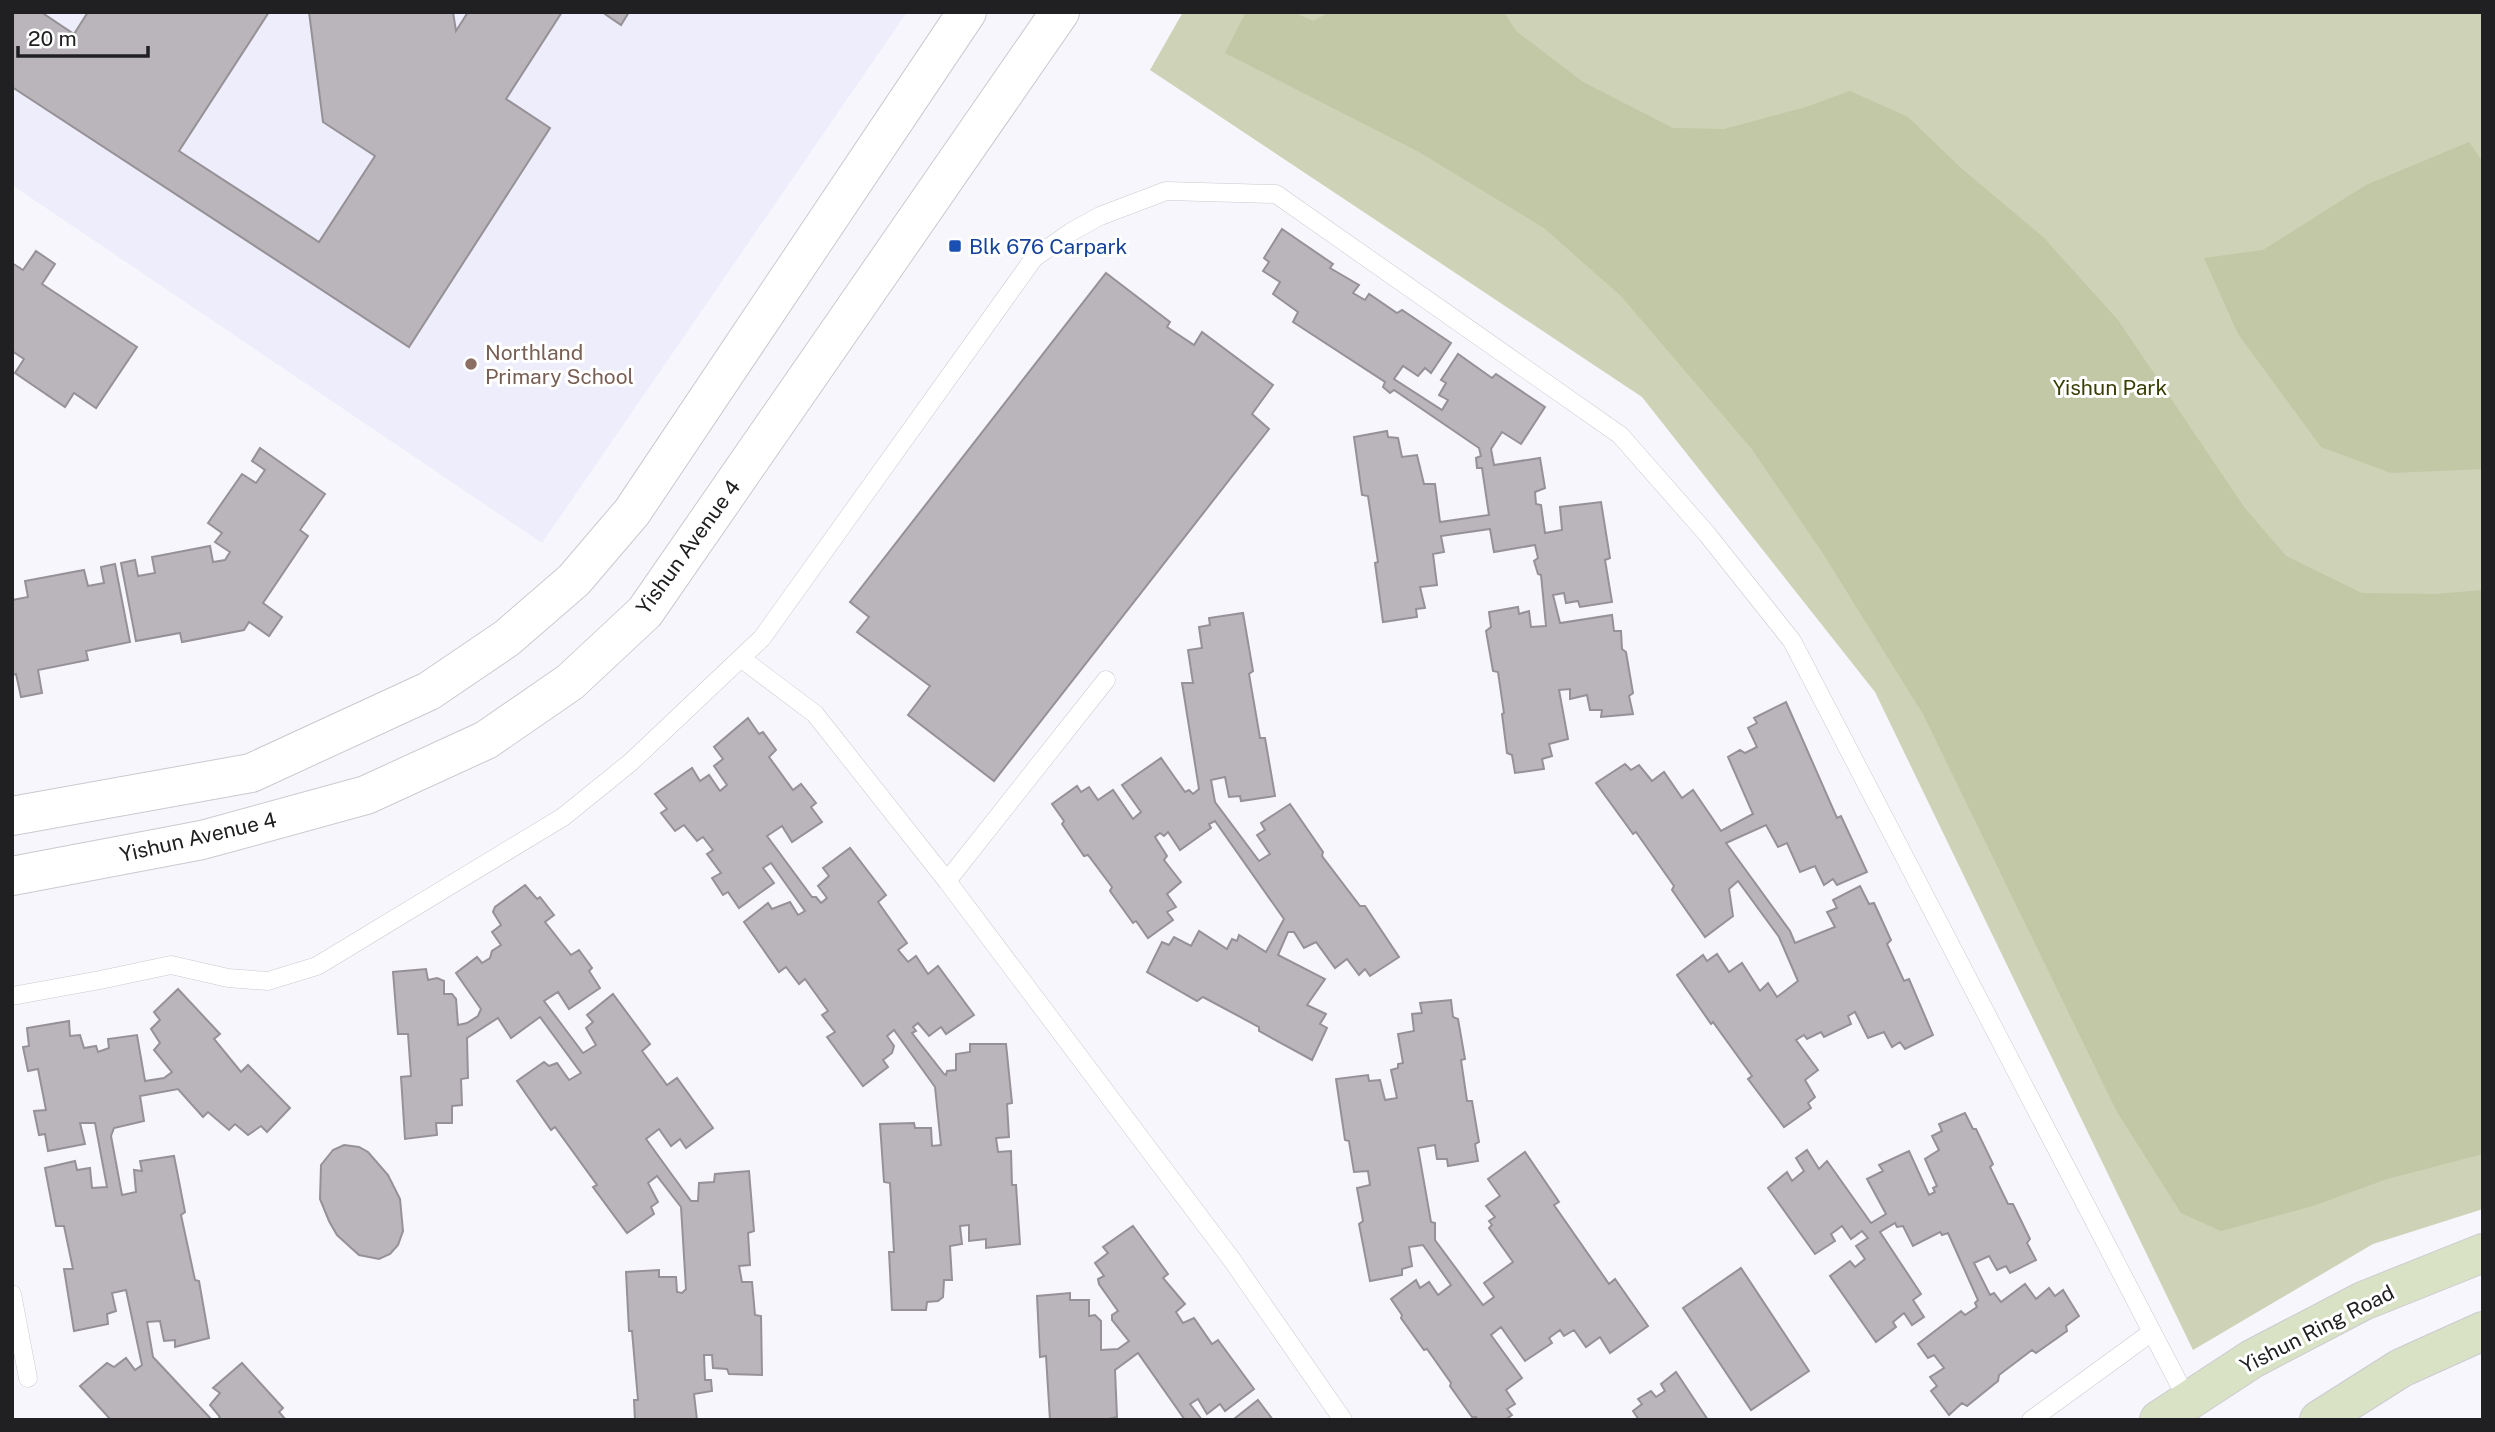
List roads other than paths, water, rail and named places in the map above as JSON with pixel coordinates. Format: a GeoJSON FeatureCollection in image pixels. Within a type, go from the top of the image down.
{"type":"FeatureCollection","features":[{"type":"Feature","properties":{"kind":"main road","name":"Yishun Ring Road"},"geometry":{"type":"LineString","coordinates":[[2173,1410],[2252,1359],[2363,1301],[2483,1253]]}},
{"type":"Feature","properties":{"kind":"main road"},"geometry":{"type":"LineString","coordinates":[[2319,1420],[2401,1368],[2483,1331]]}},
{"type":"Feature","properties":{"kind":"street"},"geometry":{"type":"LineString","coordinates":[[12,816],[251,773],[429,691],[507,638],[574,580],[632,512],[967,12]]}},
{"type":"Feature","properties":{"kind":"street","name":"Yishun Avenue 4"},"geometry":{"type":"LineString","coordinates":[[12,876],[202,840],[366,795],[486,740],[570,682],[645,612],[1060,12]]}},
{"type":"Feature","properties":{"kind":"lane"},"geometry":{"type":"LineString","coordinates":[[12,996],[171,965],[228,978],[268,981],[317,966],[563,817],[631,762],[762,638],[1034,258],[1100,216],[1166,191],[1276,194],[1620,435],[1707,534],[1792,641],[2152,1332],[2173,1410]]}},
{"type":"Feature","properties":{"kind":"lane"},"geometry":{"type":"LineString","coordinates":[[742,659],[815,714],[947,881],[1233,1260],[1343,1420]]}},
{"type":"Feature","properties":{"kind":"lane"},"geometry":{"type":"LineString","coordinates":[[947,881],[1106,680]]}},
{"type":"Feature","properties":{"kind":"lane"},"geometry":{"type":"LineString","coordinates":[[12,1294],[28,1378]]}},
{"type":"Feature","properties":{"kind":"lane"},"geometry":{"type":"LineString","coordinates":[[2031,1420],[2152,1332]]}},
{"type":"Feature","properties":{"kind":"place","name":"Blk 676 Carpark"},"geometry":{"type":"Point","coordinates":[955,246]}},
{"type":"Feature","properties":{"kind":"place","name":"Northland Primary School"},"geometry":{"type":"Point","coordinates":[471,364]}},
{"type":"Feature","properties":{"kind":"park label","name":"Yishun Park"},"geometry":{"type":"Point","coordinates":[2110,387]}}]}
